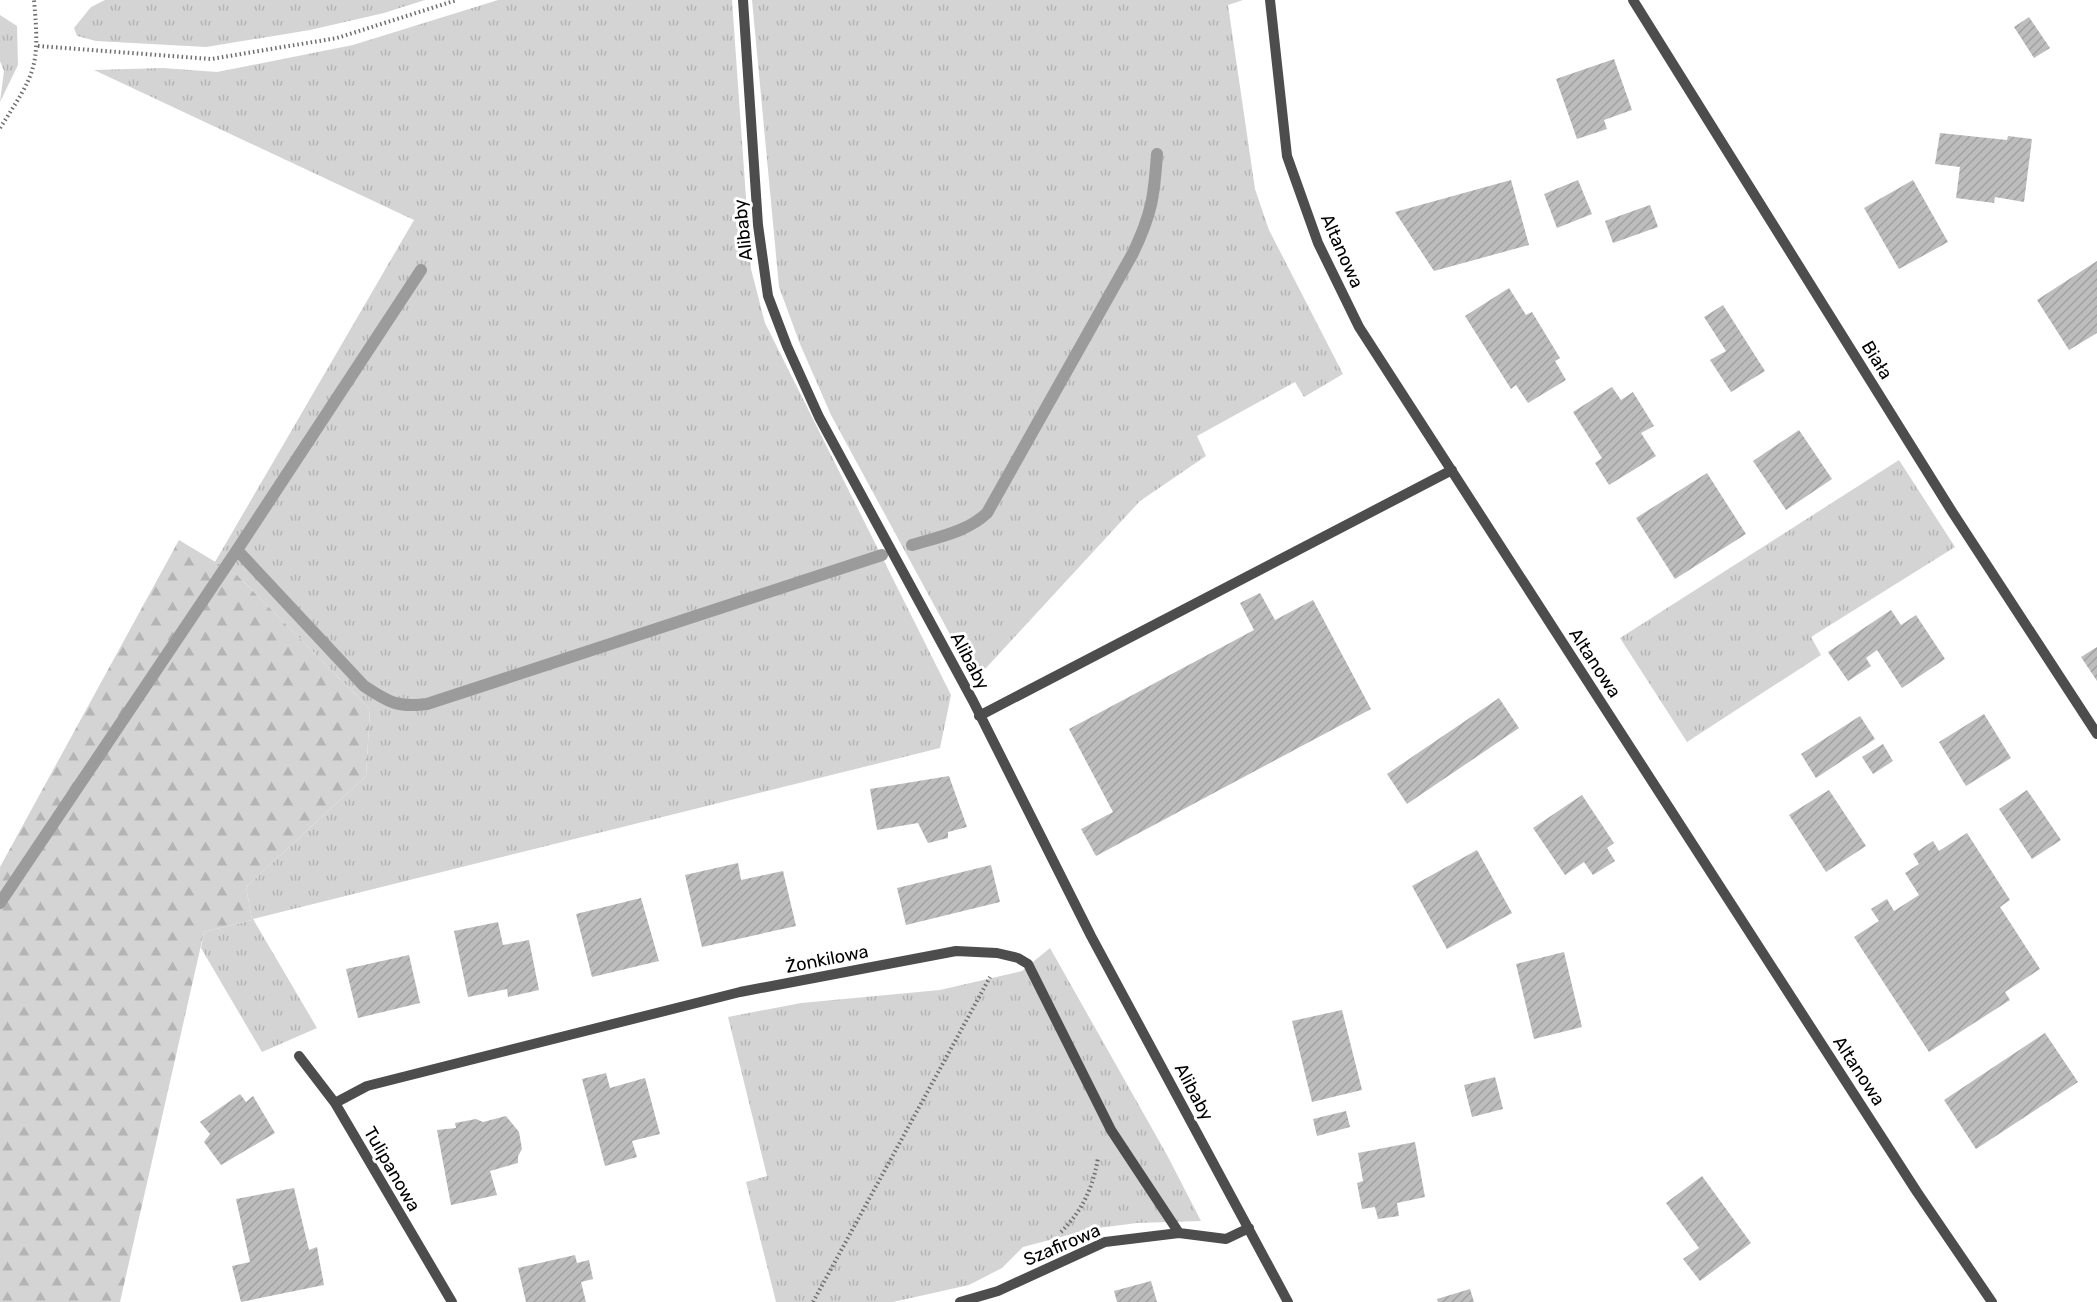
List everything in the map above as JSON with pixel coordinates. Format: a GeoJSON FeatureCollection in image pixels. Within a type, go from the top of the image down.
{"type":"FeatureCollection","features":[{"type":"Feature","properties":{"kind":"street","name":"Alibaby"},"geometry":{"type":"LineString","coordinates":[[743,0],[758,225],[768,296],[819,417],[892,549],[1091,936],[1288,1302]]}},
{"type":"Feature","properties":{"kind":"street","name":"Altanowa"},"geometry":{"type":"LineString","coordinates":[[1270,0],[1287,156],[1318,243],[1359,327],[1917,1192],[1992,1302]]}},
{"type":"Feature","properties":{"kind":"street","name":"Biała"},"geometry":{"type":"LineString","coordinates":[[1633,0],[1951,510],[2097,734]]}},
{"type":"Feature","properties":{"kind":"street"},"geometry":{"type":"LineString","coordinates":[[979,716],[1452,470]]}},
{"type":"Feature","properties":{"kind":"street","name":"Żonkilowa"},"geometry":{"type":"LineString","coordinates":[[335,1103],[367,1086],[740,992],[956,951],[997,953],[1018,958],[1028,964],[1105,1119],[1179,1233]]}},
{"type":"Feature","properties":{"kind":"street","name":"Tulipanowa"},"geometry":{"type":"LineString","coordinates":[[299,1056],[335,1103],[452,1302]]}},
{"type":"Feature","properties":{"kind":"street","name":"Szafirowa"},"geometry":{"type":"LineString","coordinates":[[960,1302],[998,1291],[1105,1242],[1179,1233],[1226,1239],[1249,1228]]}},
{"type":"Feature","properties":{"kind":"path"},"geometry":{"type":"LineString","coordinates":[[0,128],[35,68],[38,46],[34,0]]}},
{"type":"Feature","properties":{"kind":"path"},"geometry":{"type":"LineString","coordinates":[[38,46],[211,59],[337,38],[457,0]]}},
{"type":"Feature","properties":{"kind":"path"},"geometry":{"type":"LineString","coordinates":[[813,1302],[987,984],[997,953]]}},
{"type":"Feature","properties":{"kind":"path"},"geometry":{"type":"LineString","coordinates":[[1058,1236],[1079,1214],[1094,1179],[1105,1119]]}},
{"type":"Feature","properties":{"kind":"green space"},"geometry":{"type":"Polygon","coordinates":[[[105,0],[425,0],[384,13],[310,30],[206,47],[96,41],[77,36],[74,28],[91,7],[105,0]]]}},
{"type":"Feature","properties":{"kind":"green space"},"geometry":{"type":"Polygon","coordinates":[[[498,0],[732,0],[751,269],[765,323],[951,695],[940,748],[253,919],[317,1028],[262,1052],[201,948],[204,932],[252,920],[246,887],[366,776],[370,709],[237,575],[215,562],[414,220],[94,70],[163,68],[217,72],[353,45],[498,0]]]}},
{"type":"Feature","properties":{"kind":"green space"},"geometry":{"type":"Polygon","coordinates":[[[752,0],[1243,0],[1228,5],[1255,189],[1269,230],[1343,374],[1304,397],[1295,382],[1197,436],[1206,456],[1140,501],[985,669],[972,675],[831,415],[800,344],[779,287],[752,0]]]}},
{"type":"Feature","properties":{"kind":"green space"},"geometry":{"type":"Polygon","coordinates":[[[0,15],[17,26],[18,65],[0,102],[4,71],[0,61],[0,15]]]}},
{"type":"Feature","properties":{"kind":"green space"},"geometry":{"type":"Polygon","coordinates":[[[1899,460],[1955,547],[1811,637],[1821,655],[1687,742],[1620,638],[1899,460]]]}},
{"type":"Feature","properties":{"kind":"green space"},"geometry":{"type":"Polygon","coordinates":[[[179,540],[237,575],[370,709],[366,776],[246,887],[252,920],[204,932],[120,1302],[0,1302],[0,867],[179,540]]]}},
{"type":"Feature","properties":{"kind":"green space"},"geometry":{"type":"Polygon","coordinates":[[[1050,948],[1167,1155],[1201,1221],[1137,1223],[1091,1229],[1023,1247],[1002,1268],[969,1285],[893,1302],[776,1302],[746,1182],[767,1176],[728,1017],[801,1003],[940,990],[1022,971],[1050,948]]]}},
{"type":"Feature","properties":{"kind":"building"},"geometry":{"type":"Polygon","coordinates":[[[2029,17],[2050,48],[2034,58],[2014,27],[2029,17]]]}},
{"type":"Feature","properties":{"kind":"building"},"geometry":{"type":"Polygon","coordinates":[[[1614,59],[1632,110],[1604,120],[1607,129],[1577,139],[1556,79],[1614,59]]]}},
{"type":"Feature","properties":{"kind":"building"},"geometry":{"type":"Polygon","coordinates":[[[1940,133],[2007,140],[2008,136],[2032,139],[2024,202],[1995,197],[1994,203],[1956,198],[1960,167],[1935,164],[1940,133]]]}},
{"type":"Feature","properties":{"kind":"building"},"geometry":{"type":"Polygon","coordinates":[[[1511,180],[1529,245],[1434,271],[1395,212],[1511,180]]]}},
{"type":"Feature","properties":{"kind":"building"},"geometry":{"type":"Polygon","coordinates":[[[1578,180],[1592,214],[1557,228],[1544,194],[1578,180]]]}},
{"type":"Feature","properties":{"kind":"building"},"geometry":{"type":"Polygon","coordinates":[[[1913,180],[1948,242],[1899,269],[1864,208],[1913,180]]]}},
{"type":"Feature","properties":{"kind":"building"},"geometry":{"type":"Polygon","coordinates":[[[1650,205],[1658,227],[1613,243],[1605,221],[1650,205]]]}},
{"type":"Feature","properties":{"kind":"building"},"geometry":{"type":"Polygon","coordinates":[[[2097,261],[2097,333],[2069,350],[2037,300],[2097,261]]]}},
{"type":"Feature","properties":{"kind":"building"},"geometry":{"type":"Polygon","coordinates":[[[1509,288],[1526,315],[1532,312],[1560,358],[1555,361],[1566,380],[1528,403],[1516,385],[1511,389],[1465,316],[1509,288]]]}},
{"type":"Feature","properties":{"kind":"building"},"geometry":{"type":"Polygon","coordinates":[[[1723,305],[1765,371],[1731,392],[1710,360],[1726,351],[1704,317],[1723,305]]]}},
{"type":"Feature","properties":{"kind":"building"},"geometry":{"type":"Polygon","coordinates":[[[1612,387],[1621,400],[1633,392],[1654,426],[1641,433],[1656,456],[1609,485],[1595,463],[1602,458],[1573,412],[1612,387]]]}},
{"type":"Feature","properties":{"kind":"building"},"geometry":{"type":"Polygon","coordinates":[[[1799,430],[1832,479],[1786,510],[1753,461],[1799,430]]]}},
{"type":"Feature","properties":{"kind":"building"},"geometry":{"type":"Polygon","coordinates":[[[1707,473],[1746,534],[1675,579],[1636,518],[1707,473]]]}},
{"type":"Feature","properties":{"kind":"building"},"geometry":{"type":"Polygon","coordinates":[[[1260,593],[1275,620],[1313,600],[1371,709],[1096,856],[1081,829],[1113,812],[1069,729],[1254,630],[1240,603],[1260,593]]]}},
{"type":"Feature","properties":{"kind":"building"},"geometry":{"type":"Polygon","coordinates":[[[1891,610],[1901,625],[1916,615],[1945,659],[1902,688],[1877,650],[1866,658],[1871,666],[1848,681],[1828,652],[1891,610]]]}},
{"type":"Feature","properties":{"kind":"building"},"geometry":{"type":"Polygon","coordinates":[[[2097,647],[2097,681],[2081,657],[2097,647]]]}},
{"type":"Feature","properties":{"kind":"building"},"geometry":{"type":"Polygon","coordinates":[[[1499,698],[1519,728],[1407,804],[1387,774],[1499,698]]]}},
{"type":"Feature","properties":{"kind":"building"},"geometry":{"type":"Polygon","coordinates":[[[1984,714],[2011,758],[1966,786],[1939,742],[1984,714]]]}},
{"type":"Feature","properties":{"kind":"building"},"geometry":{"type":"Polygon","coordinates":[[[1860,716],[1875,739],[1816,778],[1801,754],[1860,716]]]}},
{"type":"Feature","properties":{"kind":"building"},"geometry":{"type":"Polygon","coordinates":[[[1883,744],[1893,761],[1873,774],[1862,757],[1883,744]]]}},
{"type":"Feature","properties":{"kind":"building"},"geometry":{"type":"Polygon","coordinates":[[[949,776],[967,827],[948,832],[948,838],[928,843],[918,823],[877,830],[870,789],[949,776]]]}},
{"type":"Feature","properties":{"kind":"building"},"geometry":{"type":"Polygon","coordinates":[[[1829,790],[1866,846],[1826,872],[1789,815],[1829,790]]]}},
{"type":"Feature","properties":{"kind":"building"},"geometry":{"type":"Polygon","coordinates":[[[2027,790],[2061,840],[2032,859],[1999,809],[2027,790]]]}},
{"type":"Feature","properties":{"kind":"building"},"geometry":{"type":"Polygon","coordinates":[[[1582,795],[1614,843],[1607,848],[1615,861],[1593,875],[1584,862],[1565,875],[1533,828],[1582,795]]]}},
{"type":"Feature","properties":{"kind":"building"},"geometry":{"type":"Polygon","coordinates":[[[1967,833],[2010,900],[2000,907],[2040,969],[2005,992],[2010,1000],[1929,1052],[1854,937],[1879,921],[1871,909],[1887,899],[1894,911],[1919,895],[1905,873],[1919,864],[1913,854],[1933,841],[1939,851],[1967,833]]]}},
{"type":"Feature","properties":{"kind":"building"},"geometry":{"type":"Polygon","coordinates":[[[1477,850],[1512,913],[1447,949],[1412,886],[1477,850]]]}},
{"type":"Feature","properties":{"kind":"building"},"geometry":{"type":"Polygon","coordinates":[[[738,863],[741,880],[783,871],[796,926],[702,947],[685,875],[738,863]]]}},
{"type":"Feature","properties":{"kind":"building"},"geometry":{"type":"Polygon","coordinates":[[[991,865],[1000,902],[906,925],[897,888],[991,865]]]}},
{"type":"Feature","properties":{"kind":"building"},"geometry":{"type":"Polygon","coordinates":[[[641,898],[659,961],[592,977],[576,914],[641,898]]]}},
{"type":"Feature","properties":{"kind":"building"},"geometry":{"type":"Polygon","coordinates":[[[498,922],[503,945],[529,940],[539,990],[508,997],[507,989],[468,997],[454,931],[498,922]]]}},
{"type":"Feature","properties":{"kind":"building"},"geometry":{"type":"Polygon","coordinates":[[[1564,952],[1582,1027],[1534,1039],[1516,964],[1564,952]]]}},
{"type":"Feature","properties":{"kind":"building"},"geometry":{"type":"Polygon","coordinates":[[[409,955],[420,1003],[358,1018],[346,969],[409,955]]]}},
{"type":"Feature","properties":{"kind":"building"},"geometry":{"type":"Polygon","coordinates":[[[1342,1010],[1362,1090],[1312,1102],[1292,1021],[1342,1010]]]}},
{"type":"Feature","properties":{"kind":"building"},"geometry":{"type":"Polygon","coordinates":[[[2045,1033],[2078,1082],[1976,1149],[1944,1100],[2045,1033]]]}},
{"type":"Feature","properties":{"kind":"building"},"geometry":{"type":"Polygon","coordinates":[[[606,1073],[610,1088],[645,1078],[660,1134],[632,1141],[637,1157],[605,1166],[582,1079],[606,1073]]]}},
{"type":"Feature","properties":{"kind":"building"},"geometry":{"type":"Polygon","coordinates":[[[1495,1077],[1503,1109],[1472,1117],[1464,1085],[1495,1077]]]}},
{"type":"Feature","properties":{"kind":"building"},"geometry":{"type":"Polygon","coordinates":[[[240,1094],[246,1102],[253,1096],[275,1133],[221,1165],[204,1142],[210,1134],[200,1122],[240,1094]]]}},
{"type":"Feature","properties":{"kind":"building"},"geometry":{"type":"Polygon","coordinates":[[[1346,1111],[1350,1127],[1317,1136],[1313,1119],[1346,1111]]]}},
{"type":"Feature","properties":{"kind":"building"},"geometry":{"type":"Polygon","coordinates":[[[506,1116],[519,1132],[522,1149],[518,1156],[518,1163],[490,1171],[497,1195],[451,1205],[437,1130],[456,1128],[455,1123],[476,1119],[483,1122],[506,1116]]]}},
{"type":"Feature","properties":{"kind":"building"},"geometry":{"type":"Polygon","coordinates":[[[1415,1142],[1425,1197],[1397,1203],[1399,1216],[1378,1219],[1375,1207],[1362,1209],[1357,1183],[1363,1181],[1358,1153],[1415,1142]]]}},
{"type":"Feature","properties":{"kind":"building"},"geometry":{"type":"Polygon","coordinates":[[[1702,1176],[1751,1243],[1700,1281],[1683,1259],[1699,1248],[1666,1203],[1702,1176]]]}},
{"type":"Feature","properties":{"kind":"building"},"geometry":{"type":"Polygon","coordinates":[[[294,1188],[309,1250],[317,1247],[324,1285],[241,1302],[232,1266],[250,1262],[236,1199],[294,1188]]]}},
{"type":"Feature","properties":{"kind":"building"},"geometry":{"type":"Polygon","coordinates":[[[575,1255],[577,1263],[589,1260],[593,1279],[581,1282],[586,1302],[526,1302],[518,1268],[575,1255]]]}},
{"type":"Feature","properties":{"kind":"building"},"geometry":{"type":"Polygon","coordinates":[[[1151,1281],[1157,1302],[1117,1302],[1114,1291],[1151,1281]]]}},
{"type":"Feature","properties":{"kind":"building"},"geometry":{"type":"Polygon","coordinates":[[[1470,1289],[1474,1302],[1438,1302],[1437,1299],[1470,1289]]]}},
{"type":"Feature","properties":{"kind":"waterway"},"geometry":{"type":"LineString","coordinates":[[912,545],[961,529],[987,513],[1133,253],[1151,205],[1157,154]]}},
{"type":"Feature","properties":{"kind":"waterway"},"geometry":{"type":"LineString","coordinates":[[237,550],[421,270]]}},
{"type":"Feature","properties":{"kind":"waterway"},"geometry":{"type":"LineString","coordinates":[[0,903],[237,550],[364,686],[387,700],[408,705],[427,704],[882,555]]}}]}
